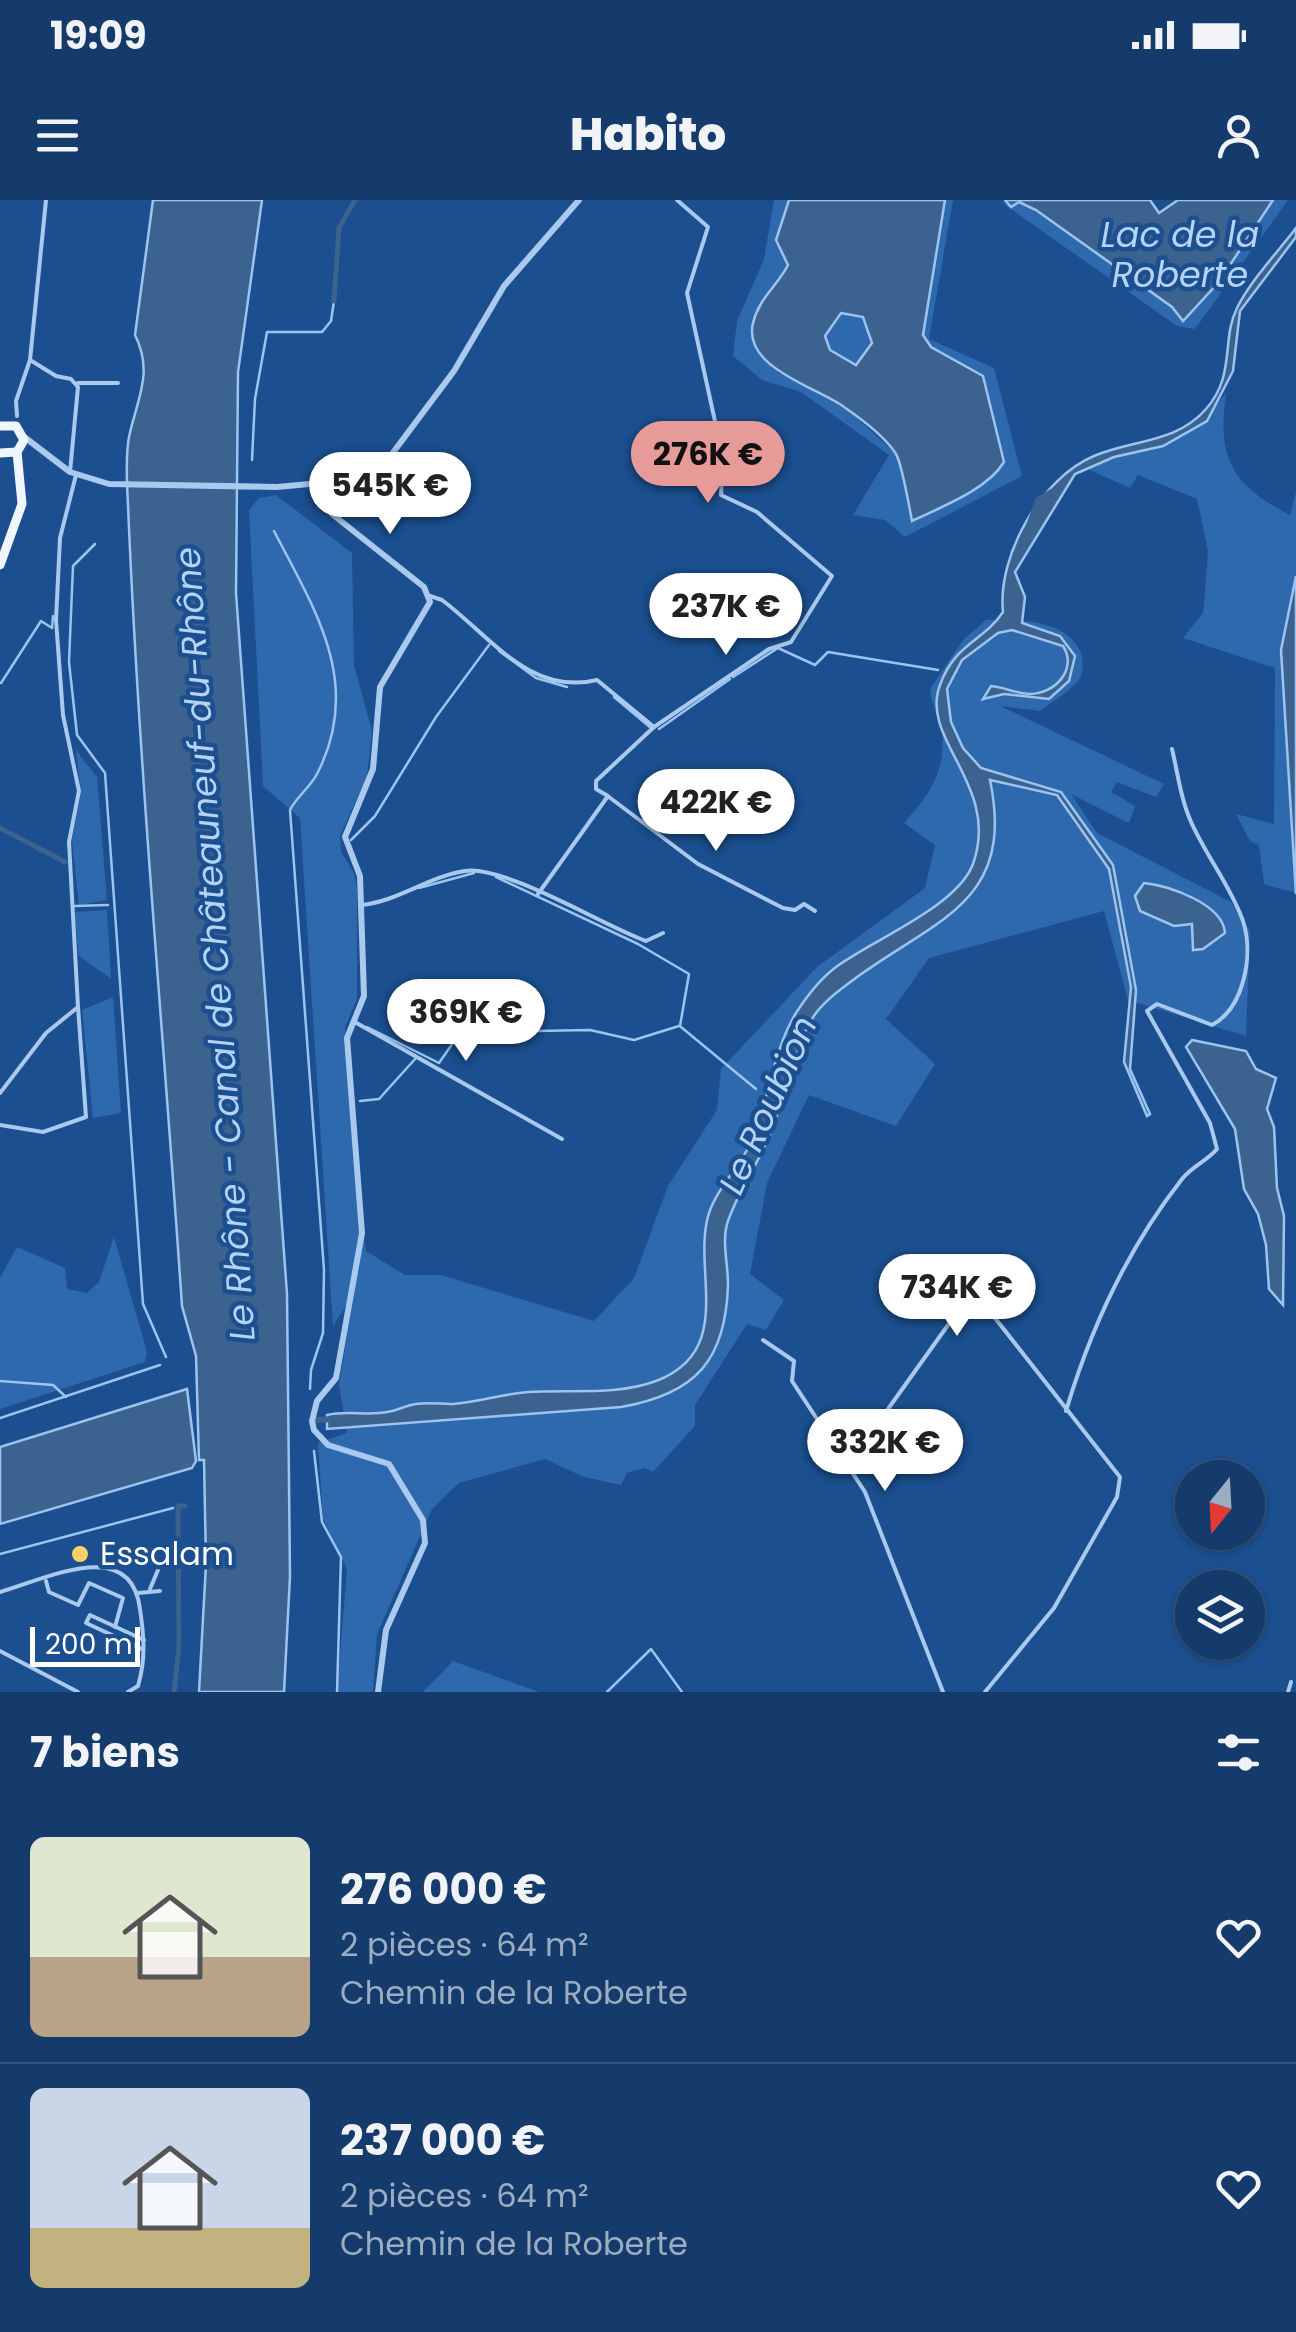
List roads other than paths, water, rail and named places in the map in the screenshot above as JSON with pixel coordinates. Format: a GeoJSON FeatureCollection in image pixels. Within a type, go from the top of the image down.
{"type":"FeatureCollection","features":[{"type":"Feature","properties":{"kind":"main road"},"geometry":{"type":"LineString","coordinates":[[0,565],[22,504],[10,438]]}},
{"type":"Feature","properties":{"kind":"street"},"geometry":{"type":"LineString","coordinates":[[46,200],[30,360],[16,401],[10,438],[38,448],[73,474],[120,484],[277,486],[374,478],[454,371],[504,286],[579,200]]}},
{"type":"Feature","properties":{"kind":"street"},"geometry":{"type":"LineString","coordinates":[[677,200],[708,228],[688,292],[723,458],[721,496],[758,512],[832,576],[791,642],[769,649],[654,729],[596,781],[596,789],[698,864],[784,908],[795,910],[804,904],[816,911]]}},
{"type":"Feature","properties":{"kind":"street"},"geometry":{"type":"LineString","coordinates":[[30,360],[77,384],[89,380],[118,383]]}},
{"type":"Feature","properties":{"kind":"street"},"geometry":{"type":"LineString","coordinates":[[0,1125],[43,1132],[86,1117],[69,842],[79,791],[63,715],[56,620],[61,531],[73,474],[77,384]]}},
{"type":"Feature","properties":{"kind":"street"},"geometry":{"type":"LineString","coordinates":[[330,479],[332,514],[424,587],[430,596],[442,600],[530,673],[563,682],[597,680],[654,729]]}},
{"type":"Feature","properties":{"kind":"street"},"geometry":{"type":"LineString","coordinates":[[378,1692],[386,1630],[421,1554],[426,1530],[389,1464],[328,1445],[312,1422],[317,1401],[336,1378],[361,1244],[347,1038],[364,996],[362,904],[360,876],[345,838],[373,769],[380,687],[426,616],[430,596]]}},
{"type":"Feature","properties":{"kind":"street"},"geometry":{"type":"LineString","coordinates":[[1066,1411],[1110,1293],[1140,1237],[1181,1180],[1212,1155],[1217,1141],[1146,1012],[1157,1004],[1169,1006],[1212,1025],[1226,1018],[1240,998],[1246,938],[1243,920],[1190,820],[1172,749]]}},
{"type":"Feature","properties":{"kind":"street"},"geometry":{"type":"LineString","coordinates":[[538,894],[608,796]]}},
{"type":"Feature","properties":{"kind":"street"},"geometry":{"type":"LineString","coordinates":[[362,904],[479,870],[646,941],[662,933]]}},
{"type":"Feature","properties":{"kind":"street"},"geometry":{"type":"LineString","coordinates":[[0,1093],[46,1032],[78,1007]]}},
{"type":"Feature","properties":{"kind":"street"},"geometry":{"type":"LineString","coordinates":[[352,1021],[562,1140]]}},
{"type":"Feature","properties":{"kind":"street"},"geometry":{"type":"LineString","coordinates":[[848,1465],[973,1290],[1122,1484],[1054,1608],[985,1692]]}},
{"type":"Feature","properties":{"kind":"street"},"geometry":{"type":"LineString","coordinates":[[764,1340],[794,1361],[792,1381],[848,1465],[876,1518],[943,1692]]}},
{"type":"Feature","properties":{"kind":"street"},"geometry":{"type":"LineString","coordinates":[[0,1592],[107,1566],[127,1574],[138,1592],[145,1650],[137,1689],[128,1692]]}},
{"type":"Feature","properties":{"kind":"street"},"geometry":{"type":"LineString","coordinates":[[150,1589],[158,1570]]}},
{"type":"Feature","properties":{"kind":"street"},"geometry":{"type":"LineString","coordinates":[[45,1579],[50,1592],[78,1605],[89,1583],[123,1598],[115,1626]]}},
{"type":"Feature","properties":{"kind":"street"},"geometry":{"type":"LineString","coordinates":[[138,1592],[160,1592]]}},
{"type":"Feature","properties":{"kind":"street"},"geometry":{"type":"LineString","coordinates":[[144,1640],[90,1615],[86,1623],[145,1650]]}},
{"type":"Feature","properties":{"kind":"street"},"geometry":{"type":"LineString","coordinates":[[0,1652],[78,1692]]}},
{"type":"Feature","properties":{"kind":"street"},"geometry":{"type":"LineString","coordinates":[[1288,1692],[1291,1682]]}},
{"type":"Feature","properties":{"kind":"water","name":"Le Rhône - Canal de Châteauneuf-du-Rhône"},"geometry":{"type":"Polygon","coordinates":[[[153,200],[262,200],[238,372],[236,593],[287,1294],[290,1576],[284,1692],[199,1692],[206,1564],[204,1460],[199,1460],[196,1356],[182,1306],[145,805],[127,480],[129,437],[144,374],[135,335],[153,200]]]}},
{"type":"Feature","properties":{"kind":"water"},"geometry":{"type":"Polygon","coordinates":[[[789,200],[945,200],[923,335],[931,347],[983,376],[1004,462],[987,481],[912,521],[898,459],[886,441],[844,407],[785,375],[759,352],[753,339],[756,314],[788,265],[776,240],[789,200]],[[841,313],[825,336],[830,350],[856,365],[872,343],[863,317],[841,313]]]}},
{"type":"Feature","properties":{"kind":"water","name":"Lac de la Roberte"},"geometry":{"type":"Polygon","coordinates":[[[1005,200],[1150,200],[1159,213],[1178,200],[1273,200],[1218,283],[1183,321],[1172,307],[1036,210],[1019,202],[1011,207],[1005,200]]]}},
{"type":"Feature","properties":{"kind":"water"},"geometry":{"type":"Polygon","coordinates":[[[1296,228],[1296,237],[1240,311],[1233,371],[1207,421],[1163,446],[1114,457],[1075,474],[1015,572],[1025,597],[1022,623],[1060,636],[1075,656],[1069,681],[1049,699],[1004,694],[983,699],[991,686],[1025,694],[1048,690],[1066,671],[1063,646],[1012,630],[998,633],[962,660],[947,689],[951,722],[963,748],[981,768],[1061,792],[1113,865],[1136,990],[1130,1069],[1150,1114],[1147,1116],[1124,1062],[1131,987],[1109,869],[1057,795],[990,780],[995,822],[991,856],[979,883],[961,905],[937,924],[835,994],[808,1026],[772,1128],[727,1224],[726,1311],[713,1353],[702,1369],[669,1393],[621,1407],[327,1429],[327,1415],[334,1414],[380,1413],[416,1404],[453,1404],[528,1392],[641,1386],[681,1367],[696,1350],[704,1329],[705,1235],[709,1213],[755,1132],[781,1045],[796,1013],[830,972],[932,908],[964,880],[973,864],[979,836],[977,810],[940,725],[940,685],[954,660],[1003,612],[1007,567],[1026,521],[1040,500],[1075,467],[1108,451],[1168,435],[1206,409],[1225,371],[1237,308],[1296,228]]]}},
{"type":"Feature","properties":{"kind":"water"},"geometry":{"type":"Polygon","coordinates":[[[1296,576],[1296,894],[1281,650],[1296,576]]]}},
{"type":"Feature","properties":{"kind":"water"},"geometry":{"type":"Polygon","coordinates":[[[1144,883],[1194,898],[1215,913],[1225,933],[1203,949],[1193,950],[1192,924],[1174,926],[1140,911],[1135,896],[1144,883]]]}},
{"type":"Feature","properties":{"kind":"water"},"geometry":{"type":"Polygon","coordinates":[[[1192,1040],[1246,1051],[1256,1069],[1276,1078],[1267,1109],[1274,1127],[1277,1188],[1284,1216],[1283,1305],[1269,1289],[1266,1245],[1258,1214],[1244,1189],[1235,1129],[1186,1047],[1192,1040]]]}},
{"type":"Feature","properties":{"kind":"water"},"geometry":{"type":"Polygon","coordinates":[[[187,1389],[196,1461],[192,1468],[0,1524],[0,1447],[187,1389]]]}},
{"type":"Feature","properties":{"kind":"waterway"},"geometry":{"type":"LineString","coordinates":[[334,301],[339,228],[355,200]]}},
{"type":"Feature","properties":{"kind":"waterway"},"geometry":{"type":"LineString","coordinates":[[252,460],[255,399],[267,332],[322,332],[331,321],[334,301]]}},
{"type":"Feature","properties":{"kind":"waterway","name":"Le Roubion"},"geometry":{"type":"LineString","coordinates":[[1028,529],[1038,500],[1060,487]]}},
{"type":"Feature","properties":{"kind":"waterway"},"geometry":{"type":"LineString","coordinates":[[274,531],[318,619],[335,677],[331,739],[315,777],[290,810],[324,1270],[323,1333],[311,1370],[310,1389]]}},
{"type":"Feature","properties":{"kind":"waterway"},"geometry":{"type":"LineString","coordinates":[[95,544],[73,566],[69,662],[77,735],[105,773],[143,1304],[166,1357]]}},
{"type":"Feature","properties":{"kind":"waterway"},"geometry":{"type":"LineString","coordinates":[[1,683],[41,621],[52,628],[53,616]]}},
{"type":"Feature","properties":{"kind":"waterway"},"geometry":{"type":"LineString","coordinates":[[351,840],[375,816],[436,717],[489,645]]}},
{"type":"Feature","properties":{"kind":"waterway"},"geometry":{"type":"LineString","coordinates":[[733,677],[778,648],[815,665],[828,652],[938,670]]}},
{"type":"Feature","properties":{"kind":"waterway"},"geometry":{"type":"LineString","coordinates":[[499,651],[536,678],[567,687]]}},
{"type":"Feature","properties":{"kind":"waterway"},"geometry":{"type":"LineString","coordinates":[[659,729],[730,679]]}},
{"type":"Feature","properties":{"kind":"waterway"},"geometry":{"type":"LineString","coordinates":[[614,697],[651,728]]}},
{"type":"Feature","properties":{"kind":"waterway"},"geometry":{"type":"LineString","coordinates":[[0,828],[65,862]]}},
{"type":"Feature","properties":{"kind":"waterway"},"geometry":{"type":"LineString","coordinates":[[419,888],[474,873]]}},
{"type":"Feature","properties":{"kind":"waterway"},"geometry":{"type":"LineString","coordinates":[[496,877],[638,944],[689,974],[680,1026]]}},
{"type":"Feature","properties":{"kind":"waterway"},"geometry":{"type":"LineString","coordinates":[[74,906],[108,905]]}},
{"type":"Feature","properties":{"kind":"waterway"},"geometry":{"type":"LineString","coordinates":[[367,1027],[439,1063],[482,1001],[536,1031],[590,1030],[634,1040],[679,1026]]}},
{"type":"Feature","properties":{"kind":"waterway"},"geometry":{"type":"LineString","coordinates":[[681,1027],[756,1089]]}},
{"type":"Feature","properties":{"kind":"waterway"},"geometry":{"type":"LineString","coordinates":[[360,1101],[379,1099],[416,1058]]}},
{"type":"Feature","properties":{"kind":"waterway"},"geometry":{"type":"LineString","coordinates":[[0,1418],[160,1365]]}},
{"type":"Feature","properties":{"kind":"waterway"},"geometry":{"type":"LineString","coordinates":[[0,1381],[53,1385],[66,1397]]}},
{"type":"Feature","properties":{"kind":"waterway","name":"Le Roubion"},"geometry":{"type":"LineString","coordinates":[[317,1420],[333,1419]]}},
{"type":"Feature","properties":{"kind":"waterway"},"geometry":{"type":"LineString","coordinates":[[314,1451],[322,1522],[341,1557],[337,1692]]}},
{"type":"Feature","properties":{"kind":"waterway"},"geometry":{"type":"LineString","coordinates":[[174,1692],[179,1646],[178,1506],[185,1506]]}},
{"type":"Feature","properties":{"kind":"waterway"},"geometry":{"type":"LineString","coordinates":[[0,1554],[173,1508]]}},
{"type":"Feature","properties":{"kind":"waterway"},"geometry":{"type":"LineString","coordinates":[[607,1692],[651,1649],[682,1692]]}},
{"type":"Feature","properties":{"kind":"place","name":"Essalam"},"geometry":{"type":"Point","coordinates":[80,1554]}}]}
